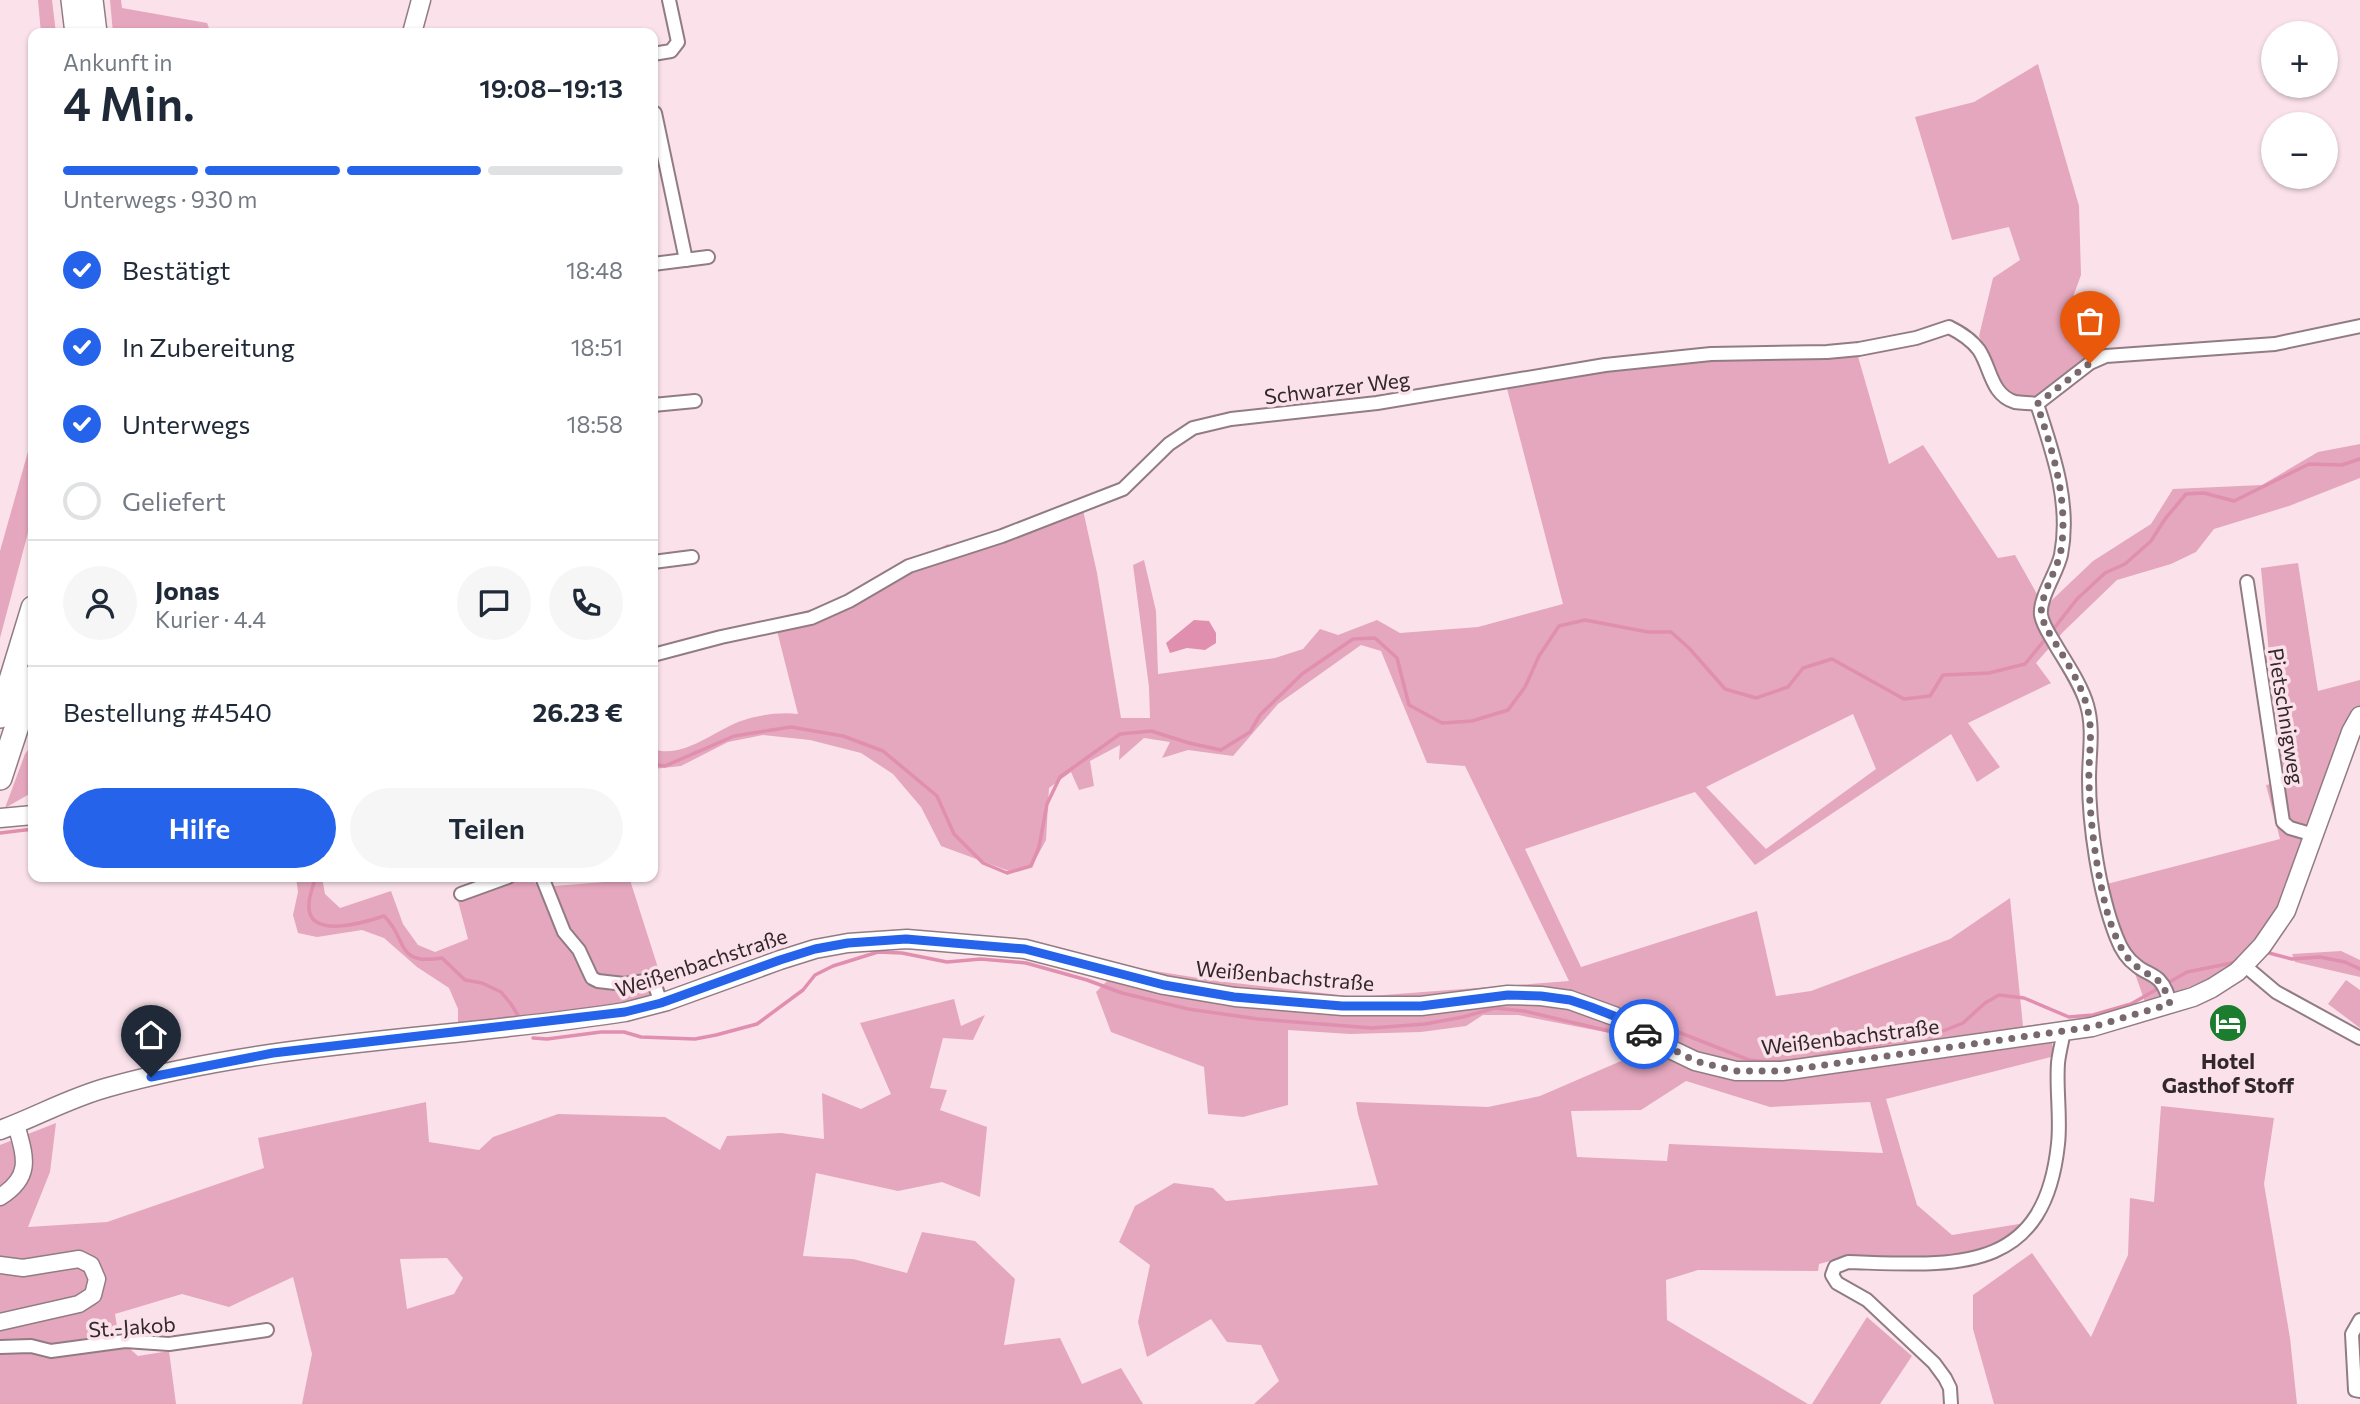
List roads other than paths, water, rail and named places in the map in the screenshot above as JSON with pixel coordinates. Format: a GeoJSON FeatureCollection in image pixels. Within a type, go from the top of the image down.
{"type":"FeatureCollection","features":[{"type":"Feature","properties":{"kind":"highway"},"geometry":{"type":"LineString","coordinates":[[73,0],[77,28]]}},
{"type":"Feature","properties":{"kind":"highway"},"geometry":{"type":"LineString","coordinates":[[92,0],[95,28]]}},
{"type":"Feature","properties":{"kind":"highway"},"geometry":{"type":"LineString","coordinates":[[0,716],[28,624]]}},
{"type":"Feature","properties":{"kind":"highway"},"geometry":{"type":"LineString","coordinates":[[3,768],[28,692]]}},
{"type":"Feature","properties":{"kind":"main road"},"geometry":{"type":"LineString","coordinates":[[413,28],[421,0]]}},
{"type":"Feature","properties":{"kind":"main road","name":"Weißenbachstraße"},"geometry":{"type":"LineString","coordinates":[[8,1127],[108,1087],[195,1068],[273,1053],[625,1012],[661,1003],[815,949],[848,943],[906,939],[1025,949],[1164,985],[1234,997],[1342,1006],[1421,1006],[1508,995],[1570,1000],[1614,1016],[1695,1061],[1736,1071],[1782,1071],[2064,1031],[2115,1022],[2166,992],[2211,988],[2244,965],[2262,946],[2286,911],[2351,732],[2360,716]]}},
{"type":"Feature","properties":{"kind":"main road"},"geometry":{"type":"LineString","coordinates":[[0,818],[28,815]]}},
{"type":"Feature","properties":{"kind":"street"},"geometry":{"type":"LineString","coordinates":[[658,53],[671,51],[678,42],[669,0]]}},
{"type":"Feature","properties":{"kind":"street"},"geometry":{"type":"LineString","coordinates":[[658,123],[686,260]]}},
{"type":"Feature","properties":{"kind":"street"},"geometry":{"type":"LineString","coordinates":[[658,263],[708,257]]}},
{"type":"Feature","properties":{"kind":"street"},"geometry":{"type":"LineString","coordinates":[[2166,992],[2126,955],[2117,940],[2108,913],[2096,855],[2090,801],[2091,731],[2087,705],[2041,614],[2042,605],[2058,567],[2063,540],[2062,496],[2056,464],[2037,404],[2090,363],[2105,356],[2275,344],[2360,326]]}},
{"type":"Feature","properties":{"kind":"street","name":"Schwarzer Weg"},"geometry":{"type":"LineString","coordinates":[[658,654],[810,618],[849,601],[909,566],[1002,536],[1123,489],[1169,444],[1193,428],[1231,419],[1377,404],[1605,365],[1711,354],[1859,349],[1916,338],[1949,327],[1971,340],[1980,353],[1995,387],[2007,398],[2015,402],[2037,404]]}},
{"type":"Feature","properties":{"kind":"street"},"geometry":{"type":"LineString","coordinates":[[658,405],[695,401]]}},
{"type":"Feature","properties":{"kind":"street"},"geometry":{"type":"LineString","coordinates":[[658,561],[692,557]]}},
{"type":"Feature","properties":{"kind":"street","name":"Pietschnigweg"},"geometry":{"type":"LineString","coordinates":[[2247,582],[2283,822],[2290,828],[2314,835]]}},
{"type":"Feature","properties":{"kind":"street"},"geometry":{"type":"LineString","coordinates":[[461,894],[494,882]]}},
{"type":"Feature","properties":{"kind":"street"},"geometry":{"type":"LineString","coordinates":[[544,882],[564,932],[579,950],[592,978],[624,984],[653,980],[661,1003]]}},
{"type":"Feature","properties":{"kind":"street"},"geometry":{"type":"LineString","coordinates":[[2244,965],[2276,992],[2360,1038]]}},
{"type":"Feature","properties":{"kind":"street"},"geometry":{"type":"LineString","coordinates":[[1951,1404],[1950,1388],[1934,1363],[1867,1300],[1837,1283],[1832,1275],[1835,1268],[1848,1262],[1937,1264],[1975,1259],[2020,1237],[2042,1207],[2053,1176],[2060,1115],[2058,1062],[2064,1031]]}},
{"type":"Feature","properties":{"kind":"street"},"geometry":{"type":"LineString","coordinates":[[0,1197],[16,1185],[24,1170],[25,1157],[8,1127]]}},
{"type":"Feature","properties":{"kind":"street"},"geometry":{"type":"LineString","coordinates":[[0,1265],[23,1268],[79,1259],[90,1265],[97,1279],[93,1294],[79,1304],[37,1316],[0,1322]]}},
{"type":"Feature","properties":{"kind":"street"},"geometry":{"type":"LineString","coordinates":[[2360,1321],[2352,1334],[2354,1390],[2360,1391]]}},
{"type":"Feature","properties":{"kind":"street","name":"St.-Jakob"},"geometry":{"type":"LineString","coordinates":[[0,1347],[31,1346],[51,1351],[125,1341],[169,1344],[267,1330]]}},
{"type":"Feature","properties":{"kind":"waterway"},"geometry":{"type":"LineString","coordinates":[[2052,631],[2077,599],[2105,573],[2125,564],[2151,541],[2186,494],[2204,493],[2234,501],[2309,464],[2342,465],[2360,459]]}},
{"type":"Feature","properties":{"kind":"waterway"},"geometry":{"type":"LineString","coordinates":[[658,765],[665,766],[734,736],[791,727],[843,736],[883,751],[937,796],[954,834],[983,863],[1007,873],[1031,866],[1039,847],[1047,804],[1060,777],[1120,734],[1151,731],[1221,750],[1250,732],[1260,715],[1302,674],[1353,639],[1375,638],[1397,658],[1409,705],[1442,723],[1472,721],[1508,710],[1525,687],[1539,656],[1559,626],[1585,620],[1648,632],[1671,632],[1725,689],[1756,698],[1788,687],[1803,668],[1832,659],[1904,699],[1930,696],[1943,675],[1989,673],[2025,664],[2047,637]]}},
{"type":"Feature","properties":{"kind":"waterway"},"geometry":{"type":"LineString","coordinates":[[0,833],[28,830]]}},
{"type":"Feature","properties":{"kind":"waterway"},"geometry":{"type":"LineString","coordinates":[[314,882],[309,904],[311,915],[317,922],[327,926],[352,925],[384,916],[409,954],[416,958],[442,958],[465,980],[482,983],[501,992],[519,1017]]}},
{"type":"Feature","properties":{"kind":"waterway"},"geometry":{"type":"LineString","coordinates":[[533,1038],[547,1039],[601,1032],[695,1039],[716,1035],[757,1024],[803,990],[815,975],[833,966],[878,952],[902,953],[947,962],[981,959],[1026,963],[1122,993],[1188,1009],[1258,1019],[1372,1028],[1425,1024],[1495,1008],[1524,1011],[1626,1035]]}},
{"type":"Feature","properties":{"kind":"waterway"},"geometry":{"type":"LineString","coordinates":[[2269,953],[2292,959],[2320,957],[2345,962],[2360,969]]}},
{"type":"Feature","properties":{"kind":"waterway"},"geometry":{"type":"LineString","coordinates":[[1648,1028],[1663,1026],[1749,1060],[1800,1060],[1943,1031],[1963,1023],[1985,1003],[1999,995],[2024,998],[2069,1017],[2093,1015],[2131,1004],[2187,972],[2237,962]]}},
{"type":"Feature","properties":{"kind":"place","name":"Hotel Gasthof Stoff"},"geometry":{"type":"Point","coordinates":[2228,1023]}}]}
